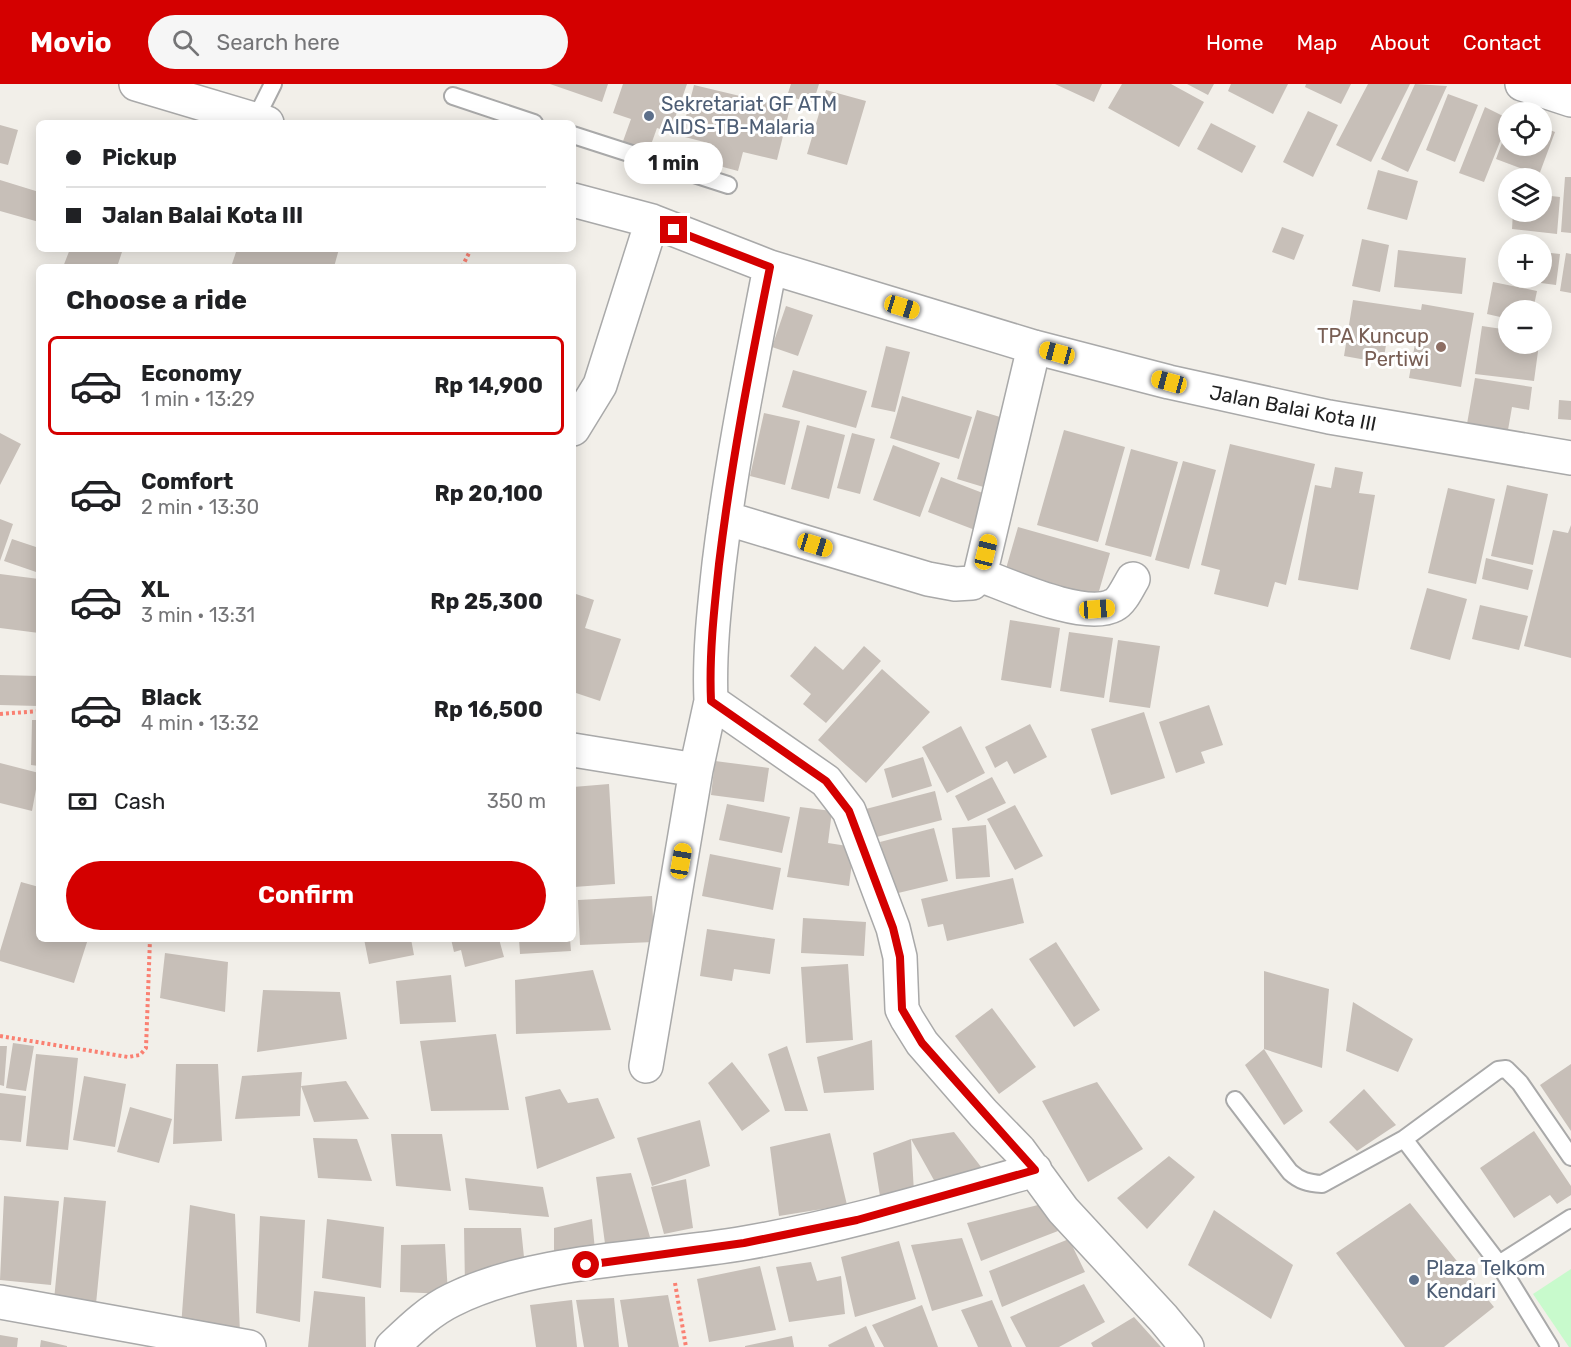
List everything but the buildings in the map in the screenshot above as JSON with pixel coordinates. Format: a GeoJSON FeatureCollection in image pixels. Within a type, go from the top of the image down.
{"type":"FeatureCollection","features":[{"type":"Feature","properties":{"kind":"street"},"geometry":{"type":"LineString","coordinates":[[136,84],[201,93],[259,120]]}},
{"type":"Feature","properties":{"kind":"street"},"geometry":{"type":"LineString","coordinates":[[1522,84],[1571,100]]}},
{"type":"Feature","properties":{"kind":"street","name":"Jalan Balai Kota III"},"geometry":{"type":"LineString","coordinates":[[576,201],[651,221],[770,267],[1034,347],[1169,382],[1329,417],[1571,458]]}},
{"type":"Feature","properties":{"kind":"street"},"geometry":{"type":"LineString","coordinates":[[576,424],[600,385],[651,221]]}},
{"type":"Feature","properties":{"kind":"street"},"geometry":{"type":"LineString","coordinates":[[646,1066],[696,770],[711,701],[711,639],[725,518],[739,427],[770,267]]}},
{"type":"Feature","properties":{"kind":"street"},"geometry":{"type":"LineString","coordinates":[[725,518],[928,579],[963,585],[972,583],[980,575],[1034,347]]}},
{"type":"Feature","properties":{"kind":"street"},"geometry":{"type":"LineString","coordinates":[[980,575],[1084,609],[1109,608],[1117,604],[1133,579]]}},
{"type":"Feature","properties":{"kind":"street"},"geometry":{"type":"LineString","coordinates":[[711,701],[826,781],[849,811],[893,928],[900,957],[902,1009],[922,1043],[1035,1170],[1064,1210],[1163,1318],[1186,1347]]}},
{"type":"Feature","properties":{"kind":"street"},"geometry":{"type":"LineString","coordinates":[[576,750],[696,770]]}},
{"type":"Feature","properties":{"kind":"street"},"geometry":{"type":"LineString","coordinates":[[392,1347],[426,1317],[452,1300],[492,1285],[544,1271],[744,1243],[857,1220],[1035,1170]]}},
{"type":"Feature","properties":{"kind":"street"},"geometry":{"type":"LineString","coordinates":[[0,1302],[141,1337],[249,1347]]}},
{"type":"Feature","properties":{"kind":"lane"},"geometry":{"type":"LineString","coordinates":[[261,120],[273,84]]}},
{"type":"Feature","properties":{"kind":"lane"},"geometry":{"type":"LineString","coordinates":[[453,96],[525,120]]}},
{"type":"Feature","properties":{"kind":"lane"},"geometry":{"type":"LineString","coordinates":[[576,136],[728,185]]}},
{"type":"Feature","properties":{"kind":"lane"},"geometry":{"type":"LineString","coordinates":[[1235,1100],[1290,1172],[1300,1180],[1322,1184],[1404,1139],[1498,1070],[1506,1069],[1520,1083],[1571,1157]]}},
{"type":"Feature","properties":{"kind":"lane"},"geometry":{"type":"LineString","coordinates":[[1404,1139],[1499,1264],[1550,1347]]}},
{"type":"Feature","properties":{"kind":"lane"},"geometry":{"type":"LineString","coordinates":[[1499,1264],[1571,1218]]}},
{"type":"Feature","properties":{"kind":"path"},"geometry":{"type":"LineString","coordinates":[[0,714],[36,711]]}},
{"type":"Feature","properties":{"kind":"path"},"geometry":{"type":"LineString","coordinates":[[0,1036],[128,1057],[140,1055],[146,1048],[150,942]]}},
{"type":"Feature","properties":{"kind":"path"},"geometry":{"type":"LineString","coordinates":[[669,1252],[686,1347]]}},
{"type":"Feature","properties":{"kind":"green space"},"geometry":{"type":"Polygon","coordinates":[[[1571,1269],[1571,1347],[1569,1347],[1533,1294],[1571,1269]]]}},
{"type":"Feature","properties":{"kind":"place","name":"Sekretariat GF ATM AIDS-TB-Malaria"},"geometry":{"type":"Point","coordinates":[649,116]}},
{"type":"Feature","properties":{"kind":"place","name":"TPA Kuncup Pertiwi"},"geometry":{"type":"Point","coordinates":[1441,347]}},
{"type":"Feature","properties":{"kind":"place","name":"Plaza Telkom Kendari"},"geometry":{"type":"Point","coordinates":[1414,1280]}},
{"type":"Feature","properties":{"kind":"route"},"geometry":{"type":"LineString","coordinates":[[586,1265],[744,1243],[857,1220],[1035,1170],[922,1043],[907,1019],[902,1009],[899,990],[900,957],[893,928],[849,811],[826,781],[711,701],[711,639],[725,518],[739,427],[770,267],[674,230]]}}]}
